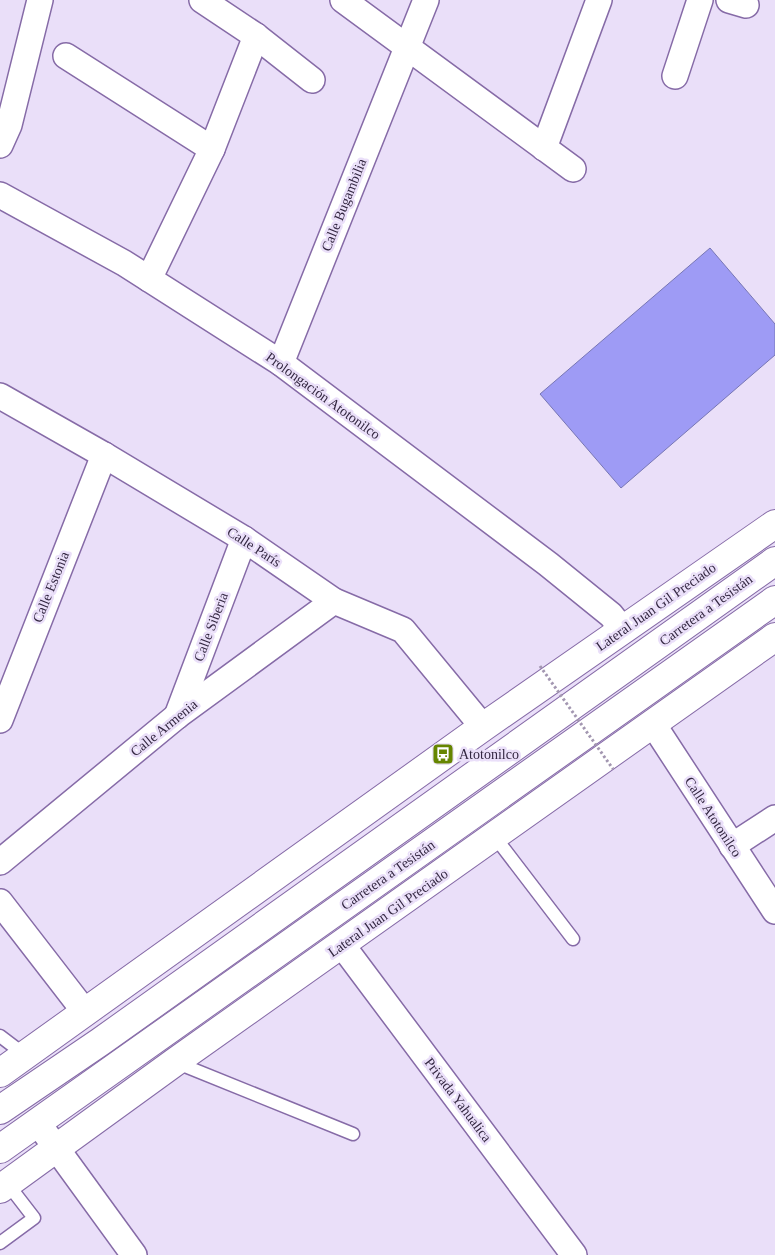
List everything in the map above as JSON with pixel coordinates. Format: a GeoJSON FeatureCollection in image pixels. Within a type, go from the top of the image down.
{"type":"FeatureCollection","features":[{"type":"Feature","properties":{"kind":"main road","name":"Lateral Juan Gil Preciado"},"geometry":{"type":"LineString","coordinates":[[0,1072],[483,727],[775,524]]}},
{"type":"Feature","properties":{"kind":"main road","name":"Carretera a Tesistán"},"geometry":{"type":"LineString","coordinates":[[0,1110],[108,1036],[775,561]]}},
{"type":"Feature","properties":{"kind":"main road","name":"Carretera a Tesistán"},"geometry":{"type":"LineString","coordinates":[[0,1149],[775,600]]}},
{"type":"Feature","properties":{"kind":"main road","name":"Lateral Juan Gil Preciado"},"geometry":{"type":"LineString","coordinates":[[4,1186],[175,1062],[775,637]]}},
{"type":"Feature","properties":{"kind":"street"},"geometry":{"type":"LineString","coordinates":[[0,146],[9,125],[40,0]]}},
{"type":"Feature","properties":{"kind":"street"},"geometry":{"type":"LineString","coordinates":[[202,0],[256,36],[312,80]]}},
{"type":"Feature","properties":{"kind":"street"},"geometry":{"type":"LineString","coordinates":[[343,0],[573,169]]}},
{"type":"Feature","properties":{"kind":"street","name":"Calle Bugambilia"},"geometry":{"type":"LineString","coordinates":[[281,363],[426,0]]}},
{"type":"Feature","properties":{"kind":"street"},"geometry":{"type":"LineString","coordinates":[[544,148],[599,0]]}},
{"type":"Feature","properties":{"kind":"street"},"geometry":{"type":"LineString","coordinates":[[675,76],[700,0]]}},
{"type":"Feature","properties":{"kind":"street"},"geometry":{"type":"LineString","coordinates":[[149,279],[212,149],[256,36]]}},
{"type":"Feature","properties":{"kind":"street"},"geometry":{"type":"LineString","coordinates":[[66,56],[212,149]]}},
{"type":"Feature","properties":{"kind":"street","name":"Prolongación Atotonilco"},"geometry":{"type":"LineString","coordinates":[[0,195],[149,279],[281,363],[548,564],[611,615],[623,630]]}},
{"type":"Feature","properties":{"kind":"street","name":"Calle París"},"geometry":{"type":"LineString","coordinates":[[0,396],[104,455],[244,539],[334,601],[403,630],[483,727]]}},
{"type":"Feature","properties":{"kind":"street","name":"Calle Estonia"},"geometry":{"type":"LineString","coordinates":[[0,720],[8,673],[104,455]]}},
{"type":"Feature","properties":{"kind":"street","name":"Calle Siberia"},"geometry":{"type":"LineString","coordinates":[[177,716],[244,539]]}},
{"type":"Feature","properties":{"kind":"street","name":"Calle Armenia"},"geometry":{"type":"LineString","coordinates":[[0,862],[177,716],[334,601]]}},
{"type":"Feature","properties":{"kind":"street","name":"Calle Atotonilco"},"geometry":{"type":"LineString","coordinates":[[652,724],[775,911]]}},
{"type":"Feature","properties":{"kind":"street"},"geometry":{"type":"LineString","coordinates":[[732,846],[775,818]]}},
{"type":"Feature","properties":{"kind":"street"},"geometry":{"type":"LineString","coordinates":[[0,902],[85,1012]]}},
{"type":"Feature","properties":{"kind":"street","name":"Privada Yahualica"},"geometry":{"type":"LineString","coordinates":[[342,945],[574,1255]]}},
{"type":"Feature","properties":{"kind":"street"},"geometry":{"type":"LineString","coordinates":[[38,1123],[134,1255]]}},
{"type":"Feature","properties":{"kind":"lane"},"geometry":{"type":"LineString","coordinates":[[494,837],[573,939]]}},
{"type":"Feature","properties":{"kind":"lane"},"geometry":{"type":"LineString","coordinates":[[0,1036],[25,1055]]}},
{"type":"Feature","properties":{"kind":"lane"},"geometry":{"type":"LineString","coordinates":[[175,1062],[353,1134]]}},
{"type":"Feature","properties":{"kind":"lane"},"geometry":{"type":"LineString","coordinates":[[0,1243],[34,1218],[4,1186]]}},
{"type":"Feature","properties":{"kind":"path"},"geometry":{"type":"LineString","coordinates":[[540,666],[612,769]]}},
{"type":"Feature","properties":{"kind":"building"},"geometry":{"type":"Polygon","coordinates":[[[710,248],[775,324],[775,355],[621,488],[540,394],[710,248]]]}},
{"type":"Feature","properties":{"kind":"place","name":"Atotonilco"},"geometry":{"type":"Point","coordinates":[443,754]}}]}
